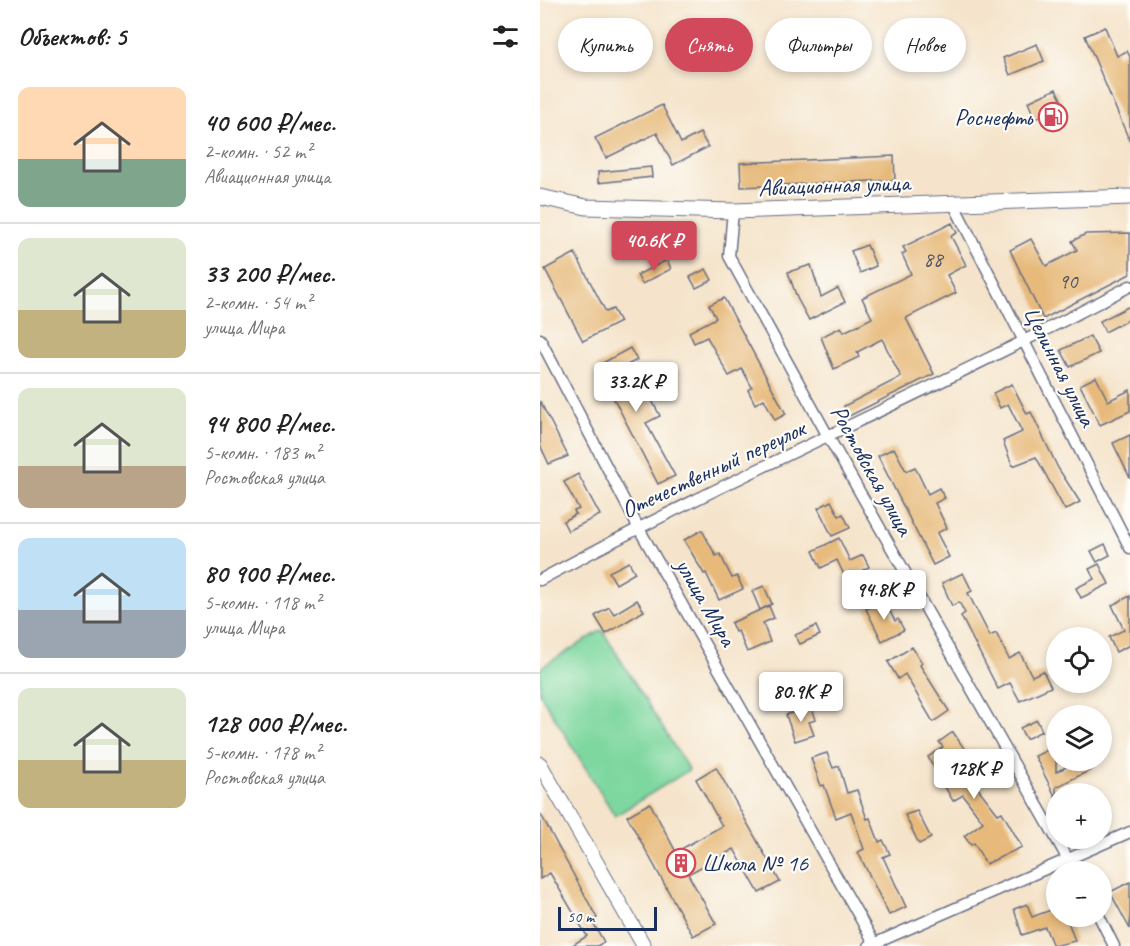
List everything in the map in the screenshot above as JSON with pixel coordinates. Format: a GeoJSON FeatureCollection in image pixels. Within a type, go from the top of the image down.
{"type":"FeatureCollection","features":[{"type":"Feature","properties":{"kind":"main road","name":"Авиационная улица"},"geometry":{"type":"LineString","coordinates":[[540,197],[586,207],[733,211],[1130,197]]}},
{"type":"Feature","properties":{"kind":"street","name":"Целинная улица"},"geometry":{"type":"LineString","coordinates":[[953,203],[1130,548]]}},
{"type":"Feature","properties":{"kind":"street","name":"Ростовская улица"},"geometry":{"type":"LineString","coordinates":[[733,211],[729,256],[829,438],[1046,820]]}},
{"type":"Feature","properties":{"kind":"street","name":"Отечественный переулок"},"geometry":{"type":"LineString","coordinates":[[540,580],[638,527],[829,438],[1024,343],[1130,286]]}},
{"type":"Feature","properties":{"kind":"street","name":"улица Мира"},"geometry":{"type":"LineString","coordinates":[[540,339],[638,527],[873,945]]}},
{"type":"Feature","properties":{"kind":"street"},"geometry":{"type":"LineString","coordinates":[[540,764],[644,946]]}},
{"type":"Feature","properties":{"kind":"street"},"geometry":{"type":"LineString","coordinates":[[873,945],[1130,832]]}},
{"type":"Feature","properties":{"kind":"street","name":"Ростовская улица"},"geometry":{"type":"LineString","coordinates":[[1062,849],[1068,860]]}},
{"type":"Feature","properties":{"kind":"street"},"geometry":{"type":"LineString","coordinates":[[1104,927],[1114,946]]}},
{"type":"Feature","properties":{"kind":"green space"},"geometry":{"type":"Polygon","coordinates":[[[602,630],[689,770],[615,816],[540,694],[540,668],[602,630]]]}},
{"type":"Feature","properties":{"kind":"building"},"geometry":{"type":"Polygon","coordinates":[[[1105,27],[1117,56],[1127,51],[1130,57],[1130,142],[1085,36],[1105,27]]]}},
{"type":"Feature","properties":{"kind":"building"},"geometry":{"type":"Polygon","coordinates":[[[1037,44],[1044,61],[1010,75],[1003,58],[1037,44]]]}},
{"type":"Feature","properties":{"kind":"building"},"geometry":{"type":"Polygon","coordinates":[[[1056,89],[1064,106],[1035,119],[1028,102],[1056,89]]]}},
{"type":"Feature","properties":{"kind":"building"},"geometry":{"type":"Polygon","coordinates":[[[662,105],[681,143],[700,133],[708,147],[673,165],[657,133],[606,158],[595,138],[662,105]]]}},
{"type":"Feature","properties":{"kind":"building"},"geometry":{"type":"Polygon","coordinates":[[[894,156],[895,180],[741,187],[740,163],[894,156]]]}},
{"type":"Feature","properties":{"kind":"building"},"geometry":{"type":"Polygon","coordinates":[[[651,167],[652,177],[598,183],[598,172],[651,167]]]}},
{"type":"Feature","properties":{"kind":"building"},"geometry":{"type":"Polygon","coordinates":[[[952,223],[957,233],[951,236],[966,265],[947,275],[956,293],[906,318],[934,374],[849,416],[844,406],[901,377],[882,339],[857,352],[859,357],[834,369],[821,337],[841,327],[844,332],[872,318],[862,298],[911,274],[902,254],[906,252],[903,247],[952,223]]]}},
{"type":"Feature","properties":{"kind":"building"},"geometry":{"type":"Polygon","coordinates":[[[633,226],[655,228],[654,240],[632,239],[633,226]]]}},
{"type":"Feature","properties":{"kind":"building"},"geometry":{"type":"Polygon","coordinates":[[[1130,233],[1130,274],[1043,319],[1010,250],[1031,239],[1046,266],[1077,250],[1072,241],[1086,234],[1130,233]]]}},
{"type":"Feature","properties":{"kind":"building"},"geometry":{"type":"Polygon","coordinates":[[[867,245],[876,266],[860,273],[851,251],[867,245]]]}},
{"type":"Feature","properties":{"kind":"building"},"geometry":{"type":"Polygon","coordinates":[[[575,253],[606,312],[613,309],[620,322],[583,341],[545,269],[575,253]]]}},
{"type":"Feature","properties":{"kind":"building"},"geometry":{"type":"Polygon","coordinates":[[[667,260],[671,269],[642,284],[637,275],[667,260]]]}},
{"type":"Feature","properties":{"kind":"building"},"geometry":{"type":"Polygon","coordinates":[[[811,265],[821,297],[838,288],[845,302],[809,320],[797,298],[788,272],[811,265]]]}},
{"type":"Feature","properties":{"kind":"building"},"geometry":{"type":"Polygon","coordinates":[[[706,269],[712,280],[696,288],[690,277],[706,269]]]}},
{"type":"Feature","properties":{"kind":"building"},"geometry":{"type":"Polygon","coordinates":[[[724,298],[786,414],[775,420],[764,399],[755,404],[748,390],[752,387],[742,369],[729,376],[707,337],[694,343],[689,332],[716,318],[709,305],[724,298]]]}},
{"type":"Feature","properties":{"kind":"building"},"geometry":{"type":"Polygon","coordinates":[[[1130,306],[1130,319],[1105,332],[1100,321],[1130,306]]]}},
{"type":"Feature","properties":{"kind":"building"},"geometry":{"type":"Polygon","coordinates":[[[1090,336],[1099,353],[1070,367],[1061,350],[1090,336]]]}},
{"type":"Feature","properties":{"kind":"building"},"geometry":{"type":"Polygon","coordinates":[[[630,348],[637,360],[621,368],[636,397],[647,391],[660,416],[646,423],[675,476],[658,484],[597,366],[630,348]]]}},
{"type":"Feature","properties":{"kind":"building"},"geometry":{"type":"Polygon","coordinates":[[[1096,377],[1108,401],[1130,390],[1130,411],[1100,425],[1080,385],[1096,377]]]}},
{"type":"Feature","properties":{"kind":"building"},"geometry":{"type":"Polygon","coordinates":[[[1012,384],[1027,414],[1031,412],[1058,468],[1080,502],[1065,510],[1036,457],[1013,466],[1009,457],[1003,441],[1022,432],[1008,404],[1000,408],[993,393],[1012,384]]]}},
{"type":"Feature","properties":{"kind":"building"},"geometry":{"type":"Polygon","coordinates":[[[540,401],[568,456],[549,464],[540,445],[540,401]]]}},
{"type":"Feature","properties":{"kind":"building"},"geometry":{"type":"Polygon","coordinates":[[[1130,435],[1130,478],[1113,443],[1130,435]]]}},
{"type":"Feature","properties":{"kind":"building"},"geometry":{"type":"Polygon","coordinates":[[[894,448],[906,471],[915,467],[928,494],[939,488],[945,498],[935,503],[947,528],[937,533],[949,557],[933,565],[878,456],[894,448]]]}},
{"type":"Feature","properties":{"kind":"building"},"geometry":{"type":"Polygon","coordinates":[[[578,474],[600,515],[568,531],[563,521],[576,514],[574,511],[579,509],[564,482],[578,474]]]}},
{"type":"Feature","properties":{"kind":"building"},"geometry":{"type":"Polygon","coordinates":[[[831,501],[839,516],[843,514],[850,528],[832,536],[818,508],[831,501]]]}},
{"type":"Feature","properties":{"kind":"building"},"geometry":{"type":"Polygon","coordinates":[[[702,530],[716,556],[720,554],[732,578],[737,576],[743,589],[719,600],[706,573],[704,574],[684,540],[702,530]]]}},
{"type":"Feature","properties":{"kind":"building"},"geometry":{"type":"Polygon","coordinates":[[[839,538],[850,561],[863,555],[869,567],[846,579],[837,560],[821,568],[813,551],[839,538]]]}},
{"type":"Feature","properties":{"kind":"building"},"geometry":{"type":"Polygon","coordinates":[[[1105,544],[1110,555],[1097,562],[1091,551],[1105,544]]]}},
{"type":"Feature","properties":{"kind":"building"},"geometry":{"type":"Polygon","coordinates":[[[629,562],[635,573],[616,584],[609,572],[629,562]]]}},
{"type":"Feature","properties":{"kind":"building"},"geometry":{"type":"Polygon","coordinates":[[[1099,564],[1109,584],[1081,598],[1076,588],[1094,579],[1089,569],[1099,564]]]}},
{"type":"Feature","properties":{"kind":"building"},"geometry":{"type":"Polygon","coordinates":[[[963,573],[972,591],[968,593],[990,636],[996,633],[1009,659],[1020,653],[1032,676],[1043,671],[1046,677],[1046,689],[1020,701],[1010,683],[998,689],[961,616],[965,613],[959,602],[952,606],[942,583],[963,573]]]}},
{"type":"Feature","properties":{"kind":"building"},"geometry":{"type":"Polygon","coordinates":[[[764,586],[772,604],[760,610],[752,591],[764,586]]]}},
{"type":"Feature","properties":{"kind":"building"},"geometry":{"type":"Polygon","coordinates":[[[1130,596],[1130,645],[1116,652],[1112,643],[1112,636],[1124,630],[1112,605],[1130,596]]]}},
{"type":"Feature","properties":{"kind":"building"},"geometry":{"type":"Polygon","coordinates":[[[637,600],[644,611],[606,634],[595,616],[609,607],[614,614],[637,600]]]}},
{"type":"Feature","properties":{"kind":"building"},"geometry":{"type":"Polygon","coordinates":[[[884,600],[895,621],[898,619],[904,630],[882,641],[866,609],[884,600]]]}},
{"type":"Feature","properties":{"kind":"building"},"geometry":{"type":"Polygon","coordinates":[[[769,606],[774,618],[763,623],[770,642],[747,652],[738,631],[735,632],[731,623],[769,606]]]}},
{"type":"Feature","properties":{"kind":"building"},"geometry":{"type":"Polygon","coordinates":[[[816,626],[820,635],[800,644],[795,635],[816,626]]]}},
{"type":"Feature","properties":{"kind":"building"},"geometry":{"type":"Polygon","coordinates":[[[912,647],[922,663],[920,665],[949,711],[933,722],[905,674],[898,679],[888,662],[912,647]]]}},
{"type":"Feature","properties":{"kind":"building"},"geometry":{"type":"Polygon","coordinates":[[[807,684],[813,698],[800,703],[795,689],[807,684]]]}},
{"type":"Feature","properties":{"kind":"building"},"geometry":{"type":"Polygon","coordinates":[[[811,706],[816,720],[809,722],[814,735],[795,741],[786,715],[811,706]]]}},
{"type":"Feature","properties":{"kind":"building"},"geometry":{"type":"Polygon","coordinates":[[[1037,720],[1042,731],[1026,739],[1020,728],[1037,720]]]}},
{"type":"Feature","properties":{"kind":"building"},"geometry":{"type":"Polygon","coordinates":[[[953,732],[985,780],[976,786],[998,814],[1002,812],[1022,847],[986,864],[974,843],[971,845],[964,836],[983,822],[963,795],[953,801],[928,757],[943,747],[939,742],[953,732]]]}},
{"type":"Feature","properties":{"kind":"building"},"geometry":{"type":"Polygon","coordinates":[[[1046,751],[1046,771],[1089,771],[1064,783],[1048,783],[1035,756],[1046,751]]]}},
{"type":"Feature","properties":{"kind":"building"},"geometry":{"type":"Polygon","coordinates":[[[827,753],[833,768],[839,766],[847,793],[857,790],[867,819],[870,818],[879,842],[883,840],[890,854],[883,857],[906,907],[889,915],[858,852],[864,849],[851,812],[836,818],[824,785],[821,786],[811,758],[827,753]]]}},
{"type":"Feature","properties":{"kind":"building","name":"Школа № 16"},"geometry":{"type":"Polygon","coordinates":[[[716,767],[780,882],[759,893],[734,849],[688,874],[716,924],[693,936],[627,816],[650,803],[676,852],[722,826],[696,779],[716,767]]]}},
{"type":"Feature","properties":{"kind":"building"},"geometry":{"type":"Polygon","coordinates":[[[917,811],[931,838],[919,844],[905,815],[917,811]]]}},
{"type":"Feature","properties":{"kind":"building"},"geometry":{"type":"Polygon","coordinates":[[[540,813],[597,918],[592,921],[604,942],[597,946],[571,946],[587,936],[550,873],[540,879],[540,813]]]}},
{"type":"Feature","properties":{"kind":"building"},"geometry":{"type":"Polygon","coordinates":[[[1130,882],[1130,929],[1112,896],[1112,891],[1130,882]]]}},
{"type":"Feature","properties":{"kind":"building"},"geometry":{"type":"Polygon","coordinates":[[[1027,904],[1032,917],[1046,912],[1046,927],[1070,927],[1075,941],[1053,946],[1045,927],[1022,935],[1014,909],[1027,904]]]}},
{"type":"Feature","properties":{"kind":"place","name":"Роснефть"},"geometry":{"type":"Point","coordinates":[1053,117]}},
{"type":"Feature","properties":{"kind":"place","name":"Школа № 16"},"geometry":{"type":"Point","coordinates":[681,863]}}]}
